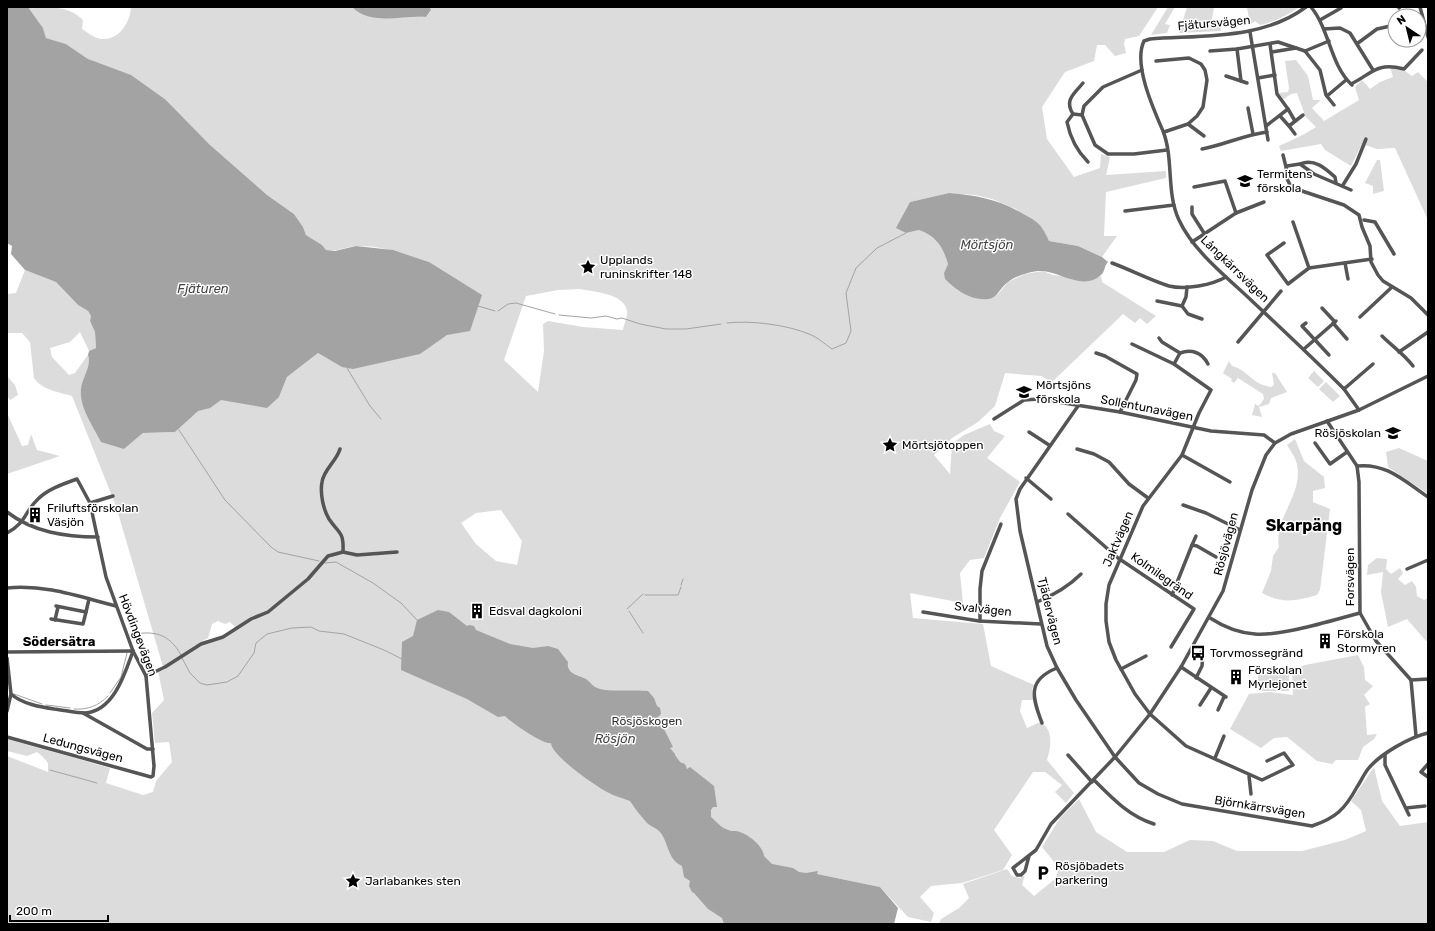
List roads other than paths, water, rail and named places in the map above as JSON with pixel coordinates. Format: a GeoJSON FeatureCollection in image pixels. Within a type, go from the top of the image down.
{"type":"FeatureCollection","features":[{"type":"Feature","properties":{"kind":"street","name":"Fjätursvägen"},"geometry":{"type":"LineString","coordinates":[[1144,41],[1150,39],[1250,32],[1274,25],[1306,7]]}},
{"type":"Feature","properties":{"kind":"street"},"geometry":{"type":"LineString","coordinates":[[1311,7],[1320,20],[1346,80],[1351,85],[1373,70],[1386,66],[1404,69],[1422,50]]}},
{"type":"Feature","properties":{"kind":"street"},"geometry":{"type":"LineString","coordinates":[[1420,7],[1428,37]]}},
{"type":"Feature","properties":{"kind":"street"},"geometry":{"type":"LineString","coordinates":[[1320,20],[1341,8]]}},
{"type":"Feature","properties":{"kind":"street"},"geometry":{"type":"LineString","coordinates":[[1358,43],[1377,30],[1387,27]]}},
{"type":"Feature","properties":{"kind":"street"},"geometry":{"type":"LineString","coordinates":[[1324,29],[1340,28],[1354,36],[1373,70]]}},
{"type":"Feature","properties":{"kind":"street"},"geometry":{"type":"LineString","coordinates":[[1250,32],[1268,140]]}},
{"type":"Feature","properties":{"kind":"street","name":"Långkärrsvägen"},"geometry":{"type":"LineString","coordinates":[[1144,41],[1140,56],[1142,70],[1164,132],[1168,150],[1174,205],[1180,222],[1192,242],[1226,277],[1304,349],[1344,389],[1359,410]]}},
{"type":"Feature","properties":{"kind":"street"},"geometry":{"type":"LineString","coordinates":[[1305,51],[1329,41]]}},
{"type":"Feature","properties":{"kind":"street"},"geometry":{"type":"LineString","coordinates":[[1210,51],[1237,49],[1278,42],[1305,51],[1320,70],[1323,88],[1334,105]]}},
{"type":"Feature","properties":{"kind":"street"},"geometry":{"type":"LineString","coordinates":[[1270,44],[1277,94],[1295,120]]}},
{"type":"Feature","properties":{"kind":"street"},"geometry":{"type":"LineString","coordinates":[[1272,52],[1297,48]]}},
{"type":"Feature","properties":{"kind":"street"},"geometry":{"type":"LineString","coordinates":[[1237,49],[1241,81]]}},
{"type":"Feature","properties":{"kind":"street"},"geometry":{"type":"LineString","coordinates":[[1156,61],[1190,58],[1201,64],[1205,70],[1207,80],[1203,107],[1188,124],[1164,132]]}},
{"type":"Feature","properties":{"kind":"street"},"geometry":{"type":"LineString","coordinates":[[1142,70],[1103,87],[1084,106],[1082,115],[1095,145],[1108,154],[1134,154],[1168,150]]}},
{"type":"Feature","properties":{"kind":"street"},"geometry":{"type":"LineString","coordinates":[[1258,78],[1275,75]]}},
{"type":"Feature","properties":{"kind":"street"},"geometry":{"type":"LineString","coordinates":[[1226,76],[1247,83]]}},
{"type":"Feature","properties":{"kind":"street"},"geometry":{"type":"LineString","coordinates":[[1327,96],[1346,80]]}},
{"type":"Feature","properties":{"kind":"street"},"geometry":{"type":"LineString","coordinates":[[1082,115],[1073,114],[1068,107],[1068,102],[1083,83]]}},
{"type":"Feature","properties":{"kind":"street"},"geometry":{"type":"LineString","coordinates":[[1248,108],[1253,134]]}},
{"type":"Feature","properties":{"kind":"street"},"geometry":{"type":"LineString","coordinates":[[1266,126],[1288,110]]}},
{"type":"Feature","properties":{"kind":"street"},"geometry":{"type":"LineString","coordinates":[[1073,114],[1067,122],[1069,132],[1080,152],[1088,162]]}},
{"type":"Feature","properties":{"kind":"street"},"geometry":{"type":"LineString","coordinates":[[1289,126],[1303,115]]}},
{"type":"Feature","properties":{"kind":"street"},"geometry":{"type":"LineString","coordinates":[[1280,116],[1295,134]]}},
{"type":"Feature","properties":{"kind":"street"},"geometry":{"type":"LineString","coordinates":[[1188,124],[1204,136]]}},
{"type":"Feature","properties":{"kind":"street"},"geometry":{"type":"LineString","coordinates":[[1202,149],[1217,146],[1253,134],[1267,132]]}},
{"type":"Feature","properties":{"kind":"street"},"geometry":{"type":"LineString","coordinates":[[1343,185],[1356,164],[1366,139]]}},
{"type":"Feature","properties":{"kind":"street"},"geometry":{"type":"LineString","coordinates":[[1283,155],[1288,182],[1299,191],[1344,205],[1359,214],[1362,227],[1370,246],[1372,266],[1378,275],[1392,287],[1411,298],[1428,315]]}},
{"type":"Feature","properties":{"kind":"street"},"geometry":{"type":"LineString","coordinates":[[1286,167],[1304,163],[1319,164],[1335,177],[1336,183]]}},
{"type":"Feature","properties":{"kind":"street"},"geometry":{"type":"LineString","coordinates":[[1300,164],[1314,174],[1343,185],[1351,190]]}},
{"type":"Feature","properties":{"kind":"street"},"geometry":{"type":"LineString","coordinates":[[1194,187],[1225,182],[1236,213]]}},
{"type":"Feature","properties":{"kind":"street"},"geometry":{"type":"LineString","coordinates":[[1192,242],[1236,213],[1264,202]]}},
{"type":"Feature","properties":{"kind":"street"},"geometry":{"type":"LineString","coordinates":[[1125,211],[1174,205]]}},
{"type":"Feature","properties":{"kind":"street"},"geometry":{"type":"LineString","coordinates":[[1192,207],[1192,214],[1204,233]]}},
{"type":"Feature","properties":{"kind":"street"},"geometry":{"type":"LineString","coordinates":[[1364,220],[1375,222],[1394,254]]}},
{"type":"Feature","properties":{"kind":"street"},"geometry":{"type":"LineString","coordinates":[[1293,222],[1309,268]]}},
{"type":"Feature","properties":{"kind":"street"},"geometry":{"type":"LineString","coordinates":[[1284,243],[1267,254],[1288,284],[1309,268],[1372,259]]}},
{"type":"Feature","properties":{"kind":"street"},"geometry":{"type":"LineString","coordinates":[[1112,262],[1170,286],[1187,287],[1219,281],[1226,277]]}},
{"type":"Feature","properties":{"kind":"street"},"geometry":{"type":"LineString","coordinates":[[1345,263],[1348,279]]}},
{"type":"Feature","properties":{"kind":"street"},"geometry":{"type":"LineString","coordinates":[[1182,306],[1186,297],[1187,287]]}},
{"type":"Feature","properties":{"kind":"street"},"geometry":{"type":"LineString","coordinates":[[1360,317],[1392,287]]}},
{"type":"Feature","properties":{"kind":"street"},"geometry":{"type":"LineString","coordinates":[[1238,342],[1282,291]]}},
{"type":"Feature","properties":{"kind":"street"},"geometry":{"type":"LineString","coordinates":[[1157,301],[1182,306],[1188,314],[1202,318]]}},
{"type":"Feature","properties":{"kind":"street"},"geometry":{"type":"LineString","coordinates":[[1322,308],[1335,322],[1347,339]]}},
{"type":"Feature","properties":{"kind":"street"},"geometry":{"type":"LineString","coordinates":[[1304,349],[1335,322]]}},
{"type":"Feature","properties":{"kind":"street"},"geometry":{"type":"LineString","coordinates":[[1306,323],[1302,326],[1329,355]]}},
{"type":"Feature","properties":{"kind":"street"},"geometry":{"type":"LineString","coordinates":[[1399,352],[1428,332]]}},
{"type":"Feature","properties":{"kind":"street"},"geometry":{"type":"LineString","coordinates":[[1382,336],[1405,356],[1413,366]]}},
{"type":"Feature","properties":{"kind":"street"},"geometry":{"type":"LineString","coordinates":[[1159,338],[1162,342],[1180,353],[1194,351],[1202,356],[1208,364]]}},
{"type":"Feature","properties":{"kind":"street"},"geometry":{"type":"LineString","coordinates":[[1132,344],[1174,364],[1180,353]]}},
{"type":"Feature","properties":{"kind":"street"},"geometry":{"type":"LineString","coordinates":[[1096,353],[1105,356],[1137,374],[1136,380],[1120,412]]}},
{"type":"Feature","properties":{"kind":"street","name":"Jaktvägen"},"geometry":{"type":"LineString","coordinates":[[1174,364],[1211,390],[1182,455],[1148,498],[1122,560],[1109,585],[1106,604],[1109,642],[1121,669],[1150,714],[1186,746],[1215,758],[1249,776],[1262,780],[1293,764],[1284,753],[1267,761]]}},
{"type":"Feature","properties":{"kind":"street"},"geometry":{"type":"LineString","coordinates":[[1344,389],[1373,364]]}},
{"type":"Feature","properties":{"kind":"street"},"geometry":{"type":"LineString","coordinates":[[1275,442],[1291,434],[1359,410],[1428,376]]}},
{"type":"Feature","properties":{"kind":"street","name":"Sollentunavägen"},"geometry":{"type":"LineString","coordinates":[[994,418],[1024,400],[1039,399],[1120,412],[1193,428],[1264,435],[1275,442]]}},
{"type":"Feature","properties":{"kind":"street","name":"Tjädervägen"},"geometry":{"type":"LineString","coordinates":[[1078,406],[1026,478],[1016,499],[1020,531],[1047,646],[1057,668],[1115,757]]}},
{"type":"Feature","properties":{"kind":"street","name":"Forsvägen"},"geometry":{"type":"LineString","coordinates":[[1327,421],[1357,466],[1359,482],[1360,613],[1376,640],[1411,680]]}},
{"type":"Feature","properties":{"kind":"street"},"geometry":{"type":"LineString","coordinates":[[1029,432],[1049,445]]}},
{"type":"Feature","properties":{"kind":"street","name":"Rösjövägen"},"geometry":{"type":"LineString","coordinates":[[1029,856],[1025,871],[1020,875],[1017,875],[1013,868],[1036,850],[1051,824],[1115,757],[1150,714],[1181,668],[1210,618],[1223,591],[1240,530],[1261,467],[1266,455],[1275,442]]}},
{"type":"Feature","properties":{"kind":"street"},"geometry":{"type":"LineString","coordinates":[[1315,443],[1330,464],[1347,452]]}},
{"type":"Feature","properties":{"kind":"street"},"geometry":{"type":"LineString","coordinates":[[1077,449],[1094,454],[1109,462],[1129,484],[1148,498]]}},
{"type":"Feature","properties":{"kind":"street"},"geometry":{"type":"LineString","coordinates":[[340,450],[338,457],[324,475],[322,494],[329,518],[340,531],[344,542],[343,552]]}},
{"type":"Feature","properties":{"kind":"street"},"geometry":{"type":"LineString","coordinates":[[1182,455],[1230,482]]}},
{"type":"Feature","properties":{"kind":"street"},"geometry":{"type":"LineString","coordinates":[[1357,466],[1371,465],[1385,468],[1428,497]]}},
{"type":"Feature","properties":{"kind":"street"},"geometry":{"type":"LineString","coordinates":[[1026,478],[1051,499]]}},
{"type":"Feature","properties":{"kind":"street","name":"Hövdingevägen"},"geometry":{"type":"LineString","coordinates":[[22,522],[36,500],[44,493],[76,479],[90,503],[106,577],[133,651],[146,676],[153,749],[153,776]]}},
{"type":"Feature","properties":{"kind":"street"},"geometry":{"type":"LineString","coordinates":[[90,503],[113,496]]}},
{"type":"Feature","properties":{"kind":"street"},"geometry":{"type":"LineString","coordinates":[[1183,505],[1206,512],[1240,530]]}},
{"type":"Feature","properties":{"kind":"street"},"geometry":{"type":"LineString","coordinates":[[7,512],[22,522],[56,534],[98,537]]}},
{"type":"Feature","properties":{"kind":"street","name":"Kolmilegränd"},"geometry":{"type":"LineString","coordinates":[[1068,514],[1122,560],[1194,609],[1171,647]]}},
{"type":"Feature","properties":{"kind":"street"},"geometry":{"type":"LineString","coordinates":[[7,533],[22,522]]}},
{"type":"Feature","properties":{"kind":"street"},"geometry":{"type":"LineString","coordinates":[[980,621],[980,590],[982,571],[1001,524]]}},
{"type":"Feature","properties":{"kind":"street"},"geometry":{"type":"LineString","coordinates":[[1172,595],[1196,536]]}},
{"type":"Feature","properties":{"kind":"street"},"geometry":{"type":"LineString","coordinates":[[1192,545],[1197,546],[1216,557]]}},
{"type":"Feature","properties":{"kind":"street"},"geometry":{"type":"LineString","coordinates":[[146,676],[201,644],[232,632],[251,619],[268,612],[308,579],[325,558],[343,552],[357,555],[397,552]]}},
{"type":"Feature","properties":{"kind":"street"},"geometry":{"type":"LineString","coordinates":[[1407,569],[1428,560]]}},
{"type":"Feature","properties":{"kind":"street"},"geometry":{"type":"LineString","coordinates":[[1037,602],[1055,595],[1081,574]]}},
{"type":"Feature","properties":{"kind":"street"},"geometry":{"type":"LineString","coordinates":[[7,588],[34,587],[116,606]]}},
{"type":"Feature","properties":{"kind":"street"},"geometry":{"type":"LineString","coordinates":[[86,612],[57,607],[53,619],[83,624],[86,612],[89,599]]}},
{"type":"Feature","properties":{"kind":"street","name":"Svalvägen"},"geometry":{"type":"LineString","coordinates":[[923,612],[980,621],[1041,624]]}},
{"type":"Feature","properties":{"kind":"street"},"geometry":{"type":"LineString","coordinates":[[1210,618],[1228,628],[1257,634],[1283,631],[1360,613]]}},
{"type":"Feature","properties":{"kind":"street"},"geometry":{"type":"LineString","coordinates":[[7,652],[133,651],[125,674],[108,700],[93,711],[83,713],[44,708],[11,694]]}},
{"type":"Feature","properties":{"kind":"street"},"geometry":{"type":"LineString","coordinates":[[1196,678],[1202,666],[1204,654],[1201,652]]}},
{"type":"Feature","properties":{"kind":"street"},"geometry":{"type":"LineString","coordinates":[[1121,669],[1146,656]]}},
{"type":"Feature","properties":{"kind":"street"},"geometry":{"type":"LineString","coordinates":[[7,658],[11,694],[7,711]]}},
{"type":"Feature","properties":{"kind":"street"},"geometry":{"type":"LineString","coordinates":[[1042,722],[1036,708],[1034,692],[1038,680],[1045,672],[1057,668]]}},
{"type":"Feature","properties":{"kind":"street"},"geometry":{"type":"LineString","coordinates":[[1181,668],[1225,697],[1218,710]]}},
{"type":"Feature","properties":{"kind":"street"},"geometry":{"type":"LineString","coordinates":[[1416,736],[1411,680],[1428,679]]}},
{"type":"Feature","properties":{"kind":"street"},"geometry":{"type":"LineString","coordinates":[[1200,705],[1211,688]]}},
{"type":"Feature","properties":{"kind":"street"},"geometry":{"type":"LineString","coordinates":[[83,713],[147,749],[153,749]]}},
{"type":"Feature","properties":{"kind":"street","name":"Björnkärrsvägen"},"geometry":{"type":"LineString","coordinates":[[1115,757],[1139,783],[1158,794],[1182,804],[1312,826],[1329,820],[1345,806],[1368,768],[1385,755],[1416,736],[1428,732]]}},
{"type":"Feature","properties":{"kind":"street"},"geometry":{"type":"LineString","coordinates":[[1215,758],[1224,736]]}},
{"type":"Feature","properties":{"kind":"street","name":"Ledungsvägen"},"geometry":{"type":"LineString","coordinates":[[7,737],[151,777],[153,776]]}},
{"type":"Feature","properties":{"kind":"street"},"geometry":{"type":"LineString","coordinates":[[1068,754],[1089,780],[1093,781],[1118,804],[1139,820],[1154,824]]}},
{"type":"Feature","properties":{"kind":"street"},"geometry":{"type":"LineString","coordinates":[[1385,755],[1384,760],[1389,774],[1409,815]]}},
{"type":"Feature","properties":{"kind":"street"},"geometry":{"type":"LineString","coordinates":[[1428,764],[1421,772],[1428,777]]}},
{"type":"Feature","properties":{"kind":"street"},"geometry":{"type":"LineString","coordinates":[[1249,776],[1251,794]]}},
{"type":"Feature","properties":{"kind":"street"},"geometry":{"type":"LineString","coordinates":[[1406,808],[1425,806]]}},
{"type":"Feature","properties":{"kind":"water","name":"Fjäturen"},"geometry":{"type":"Polygon","coordinates":[[[7,7],[28,7],[43,28],[46,38],[66,44],[88,59],[131,75],[166,100],[209,144],[267,195],[294,214],[303,227],[306,235],[322,245],[326,250],[335,251],[356,246],[393,250],[429,262],[482,295],[470,331],[447,335],[420,354],[353,369],[342,367],[318,353],[287,377],[279,397],[267,408],[221,400],[210,408],[198,411],[175,432],[143,433],[124,449],[101,442],[87,416],[81,396],[81,389],[89,363],[89,351],[96,348],[95,332],[90,321],[91,316],[88,311],[78,305],[56,282],[25,270],[11,254],[12,246],[7,243],[7,7]]]}},
{"type":"Feature","properties":{"kind":"water"},"geometry":{"type":"Polygon","coordinates":[[[352,7],[430,7],[431,10],[426,17],[378,18],[360,13],[352,7]]]}},
{"type":"Feature","properties":{"kind":"water","name":"Mörtsjön"},"geometry":{"type":"Polygon","coordinates":[[[949,193],[969,195],[998,202],[1032,219],[1044,231],[1049,241],[1078,246],[1102,257],[1108,262],[1101,275],[1087,281],[1079,281],[1049,272],[1034,271],[1011,280],[1005,284],[994,297],[988,299],[976,298],[964,294],[945,279],[944,273],[948,264],[944,252],[930,235],[919,230],[906,233],[896,228],[910,202],[949,193]]]}},
{"type":"Feature","properties":{"kind":"water","name":"Rösjön"},"geometry":{"type":"Polygon","coordinates":[[[438,610],[449,612],[467,626],[474,626],[476,630],[510,644],[533,648],[548,646],[558,649],[568,662],[571,672],[586,679],[599,689],[648,691],[654,698],[657,706],[660,708],[661,714],[658,717],[673,747],[670,748],[680,762],[685,764],[687,769],[690,767],[714,786],[717,807],[713,807],[711,810],[711,817],[725,829],[744,833],[751,838],[761,848],[764,856],[772,864],[793,868],[799,872],[806,873],[818,871],[817,874],[880,887],[898,908],[894,924],[724,924],[722,918],[708,909],[692,892],[689,886],[690,881],[684,877],[682,866],[677,863],[671,855],[663,836],[657,829],[647,823],[630,801],[610,793],[593,783],[565,762],[558,755],[551,743],[542,741],[521,729],[505,716],[498,717],[467,699],[401,670],[402,642],[413,636],[417,620],[438,610]]]}},
{"type":"Feature","properties":{"kind":"waterway"},"geometry":{"type":"LineString","coordinates":[[727,323],[747,322],[791,328],[812,335],[832,349],[846,343],[851,331],[846,293],[856,268],[877,248],[906,233]]}},
{"type":"Feature","properties":{"kind":"waterway"},"geometry":{"type":"LineString","coordinates":[[498,311],[508,304],[516,303],[555,314]]}},
{"type":"Feature","properties":{"kind":"waterway"},"geometry":{"type":"LineString","coordinates":[[478,306],[495,311]]}},
{"type":"Feature","properties":{"kind":"waterway"},"geometry":{"type":"LineString","coordinates":[[559,315],[591,318],[606,316],[617,319],[622,318],[640,324],[666,329],[686,329],[721,324]]}},
{"type":"Feature","properties":{"kind":"waterway"},"geometry":{"type":"LineString","coordinates":[[347,368],[370,406],[381,419]]}},
{"type":"Feature","properties":{"kind":"waterway"},"geometry":{"type":"LineString","coordinates":[[179,430],[225,500],[271,547],[278,552],[319,561]]}},
{"type":"Feature","properties":{"kind":"waterway"},"geometry":{"type":"LineString","coordinates":[[325,563],[336,562],[373,583],[401,603],[417,620]]}},
{"type":"Feature","properties":{"kind":"waterway"},"geometry":{"type":"LineString","coordinates":[[681,585],[683,579]]}},
{"type":"Feature","properties":{"kind":"waterway"},"geometry":{"type":"LineString","coordinates":[[645,595],[678,595],[681,587]]}},
{"type":"Feature","properties":{"kind":"waterway"},"geometry":{"type":"LineString","coordinates":[[627,609],[643,594]]}},
{"type":"Feature","properties":{"kind":"waterway"},"geometry":{"type":"LineString","coordinates":[[629,611],[643,633]]}},
{"type":"Feature","properties":{"kind":"waterway"},"geometry":{"type":"LineString","coordinates":[[182,658],[190,673],[200,683],[207,685],[227,682],[238,676],[254,653],[256,643],[267,634],[292,628],[311,627],[319,631],[344,634],[402,659]]}},
{"type":"Feature","properties":{"kind":"waterway"},"geometry":{"type":"LineString","coordinates":[[130,635],[146,633],[160,635],[171,642],[181,655]]}},
{"type":"Feature","properties":{"kind":"waterway"},"geometry":{"type":"LineString","coordinates":[[110,693],[121,677],[127,653]]}},
{"type":"Feature","properties":{"kind":"waterway"},"geometry":{"type":"LineString","coordinates":[[14,694],[42,704]]}},
{"type":"Feature","properties":{"kind":"waterway"},"geometry":{"type":"LineString","coordinates":[[74,709],[92,707],[108,696]]}},
{"type":"Feature","properties":{"kind":"waterway"},"geometry":{"type":"LineString","coordinates":[[46,705],[70,708]]}},
{"type":"Feature","properties":{"kind":"waterway"},"geometry":{"type":"LineString","coordinates":[[50,770],[97,783]]}},
{"type":"Feature","properties":{"kind":"place","name":"Termitens förskola"},"geometry":{"type":"Point","coordinates":[1245,181]}},
{"type":"Feature","properties":{"kind":"place","name":"Upplands runinskrifter 148"},"geometry":{"type":"Point","coordinates":[588,267]}},
{"type":"Feature","properties":{"kind":"place","name":"Mörtsjöns förskola"},"geometry":{"type":"Point","coordinates":[1024,392]}},
{"type":"Feature","properties":{"kind":"place","name":"Rösjöskolan"},"geometry":{"type":"Point","coordinates":[1393,433]}},
{"type":"Feature","properties":{"kind":"place","name":"Mörtsjötoppen"},"geometry":{"type":"Point","coordinates":[890,445]}},
{"type":"Feature","properties":{"kind":"place","name":"Friluftsförskolan Väsjön"},"geometry":{"type":"Point","coordinates":[35,515]}},
{"type":"Feature","properties":{"kind":"place","name":"Edsval dagkoloni"},"geometry":{"type":"Point","coordinates":[477,611]}},
{"type":"Feature","properties":{"kind":"place","name":"Förskola Stormyren"},"geometry":{"type":"Point","coordinates":[1325,641]}},
{"type":"Feature","properties":{"kind":"place","name":"Torvmossegränd"},"geometry":{"type":"Point","coordinates":[1198,653]}},
{"type":"Feature","properties":{"kind":"place","name":"Förskolan Myrlejonet"},"geometry":{"type":"Point","coordinates":[1236,677]}},
{"type":"Feature","properties":{"kind":"place","name":"Rösjöbadets parkering"},"geometry":{"type":"Point","coordinates":[1043,873]}},
{"type":"Feature","properties":{"kind":"place","name":"Jarlabankes sten"},"geometry":{"type":"Point","coordinates":[353,881]}},
{"type":"Feature","properties":{"kind":"district","name":"Skarpäng"},"geometry":{"type":"Point","coordinates":[1304,525]}},
{"type":"Feature","properties":{"kind":"district","name":"Södersätra"},"geometry":{"type":"Point","coordinates":[59,641]}},
{"type":"Feature","properties":{"kind":"park label","name":"Rösjöskogen"},"geometry":{"type":"Point","coordinates":[647,721]}}]}
